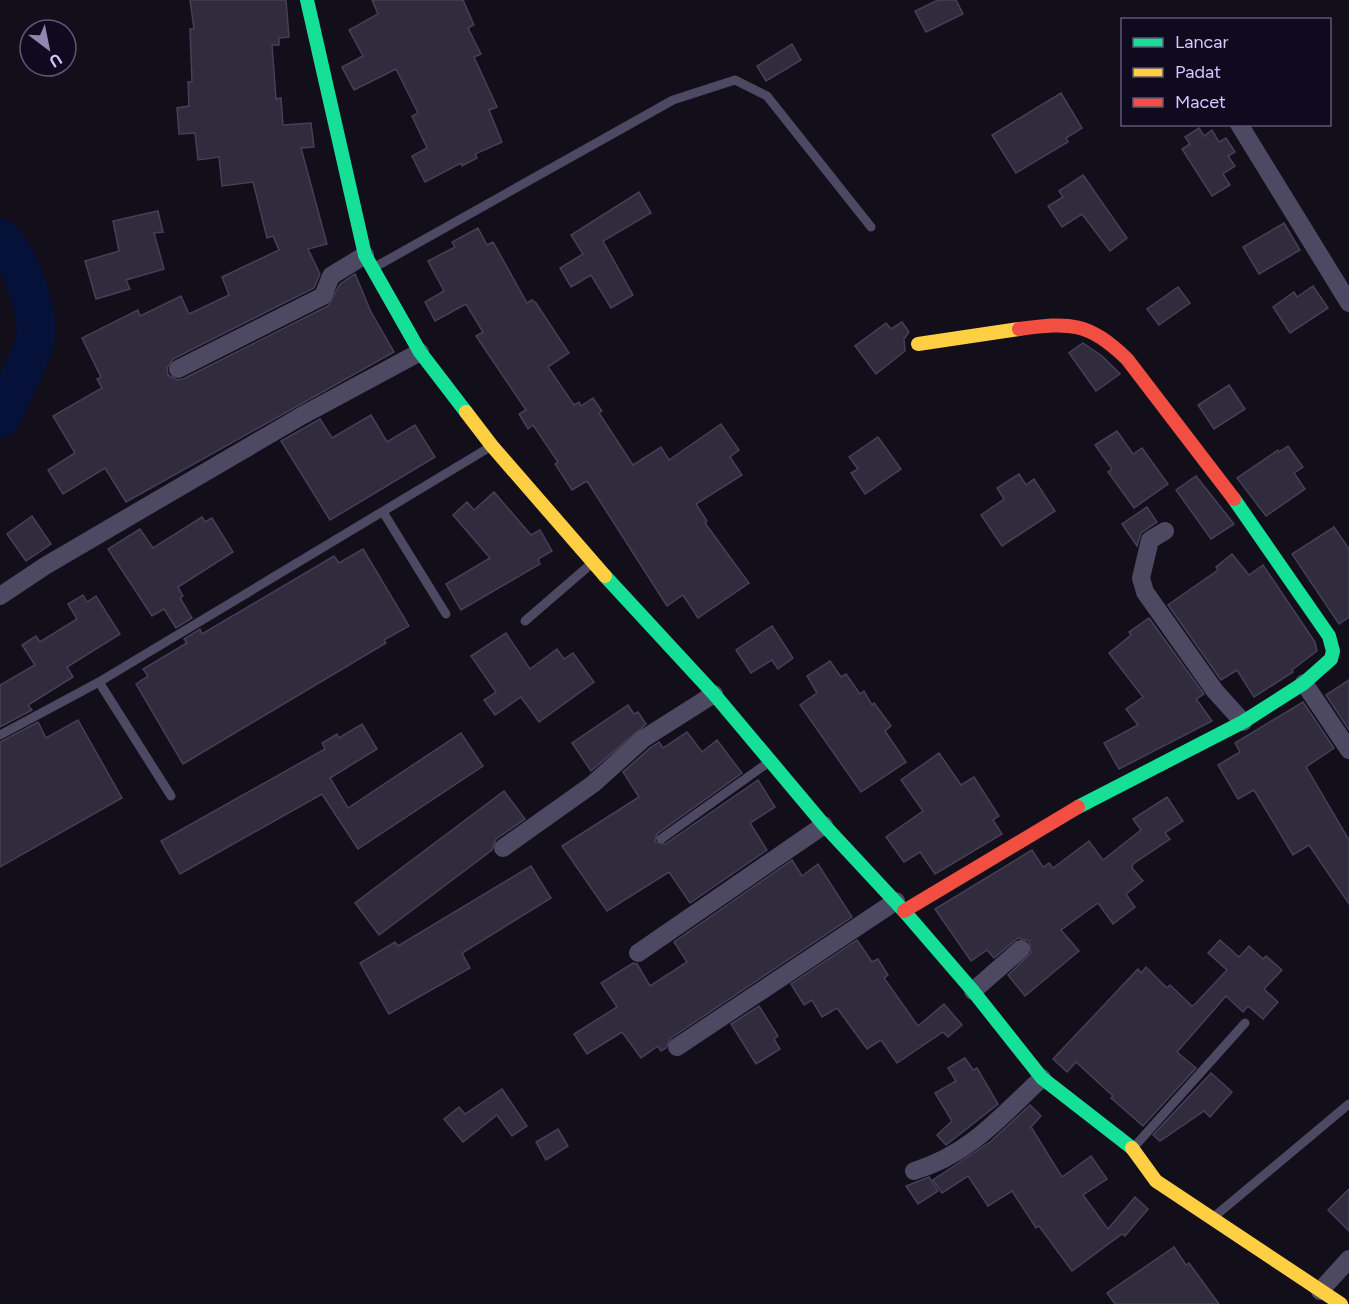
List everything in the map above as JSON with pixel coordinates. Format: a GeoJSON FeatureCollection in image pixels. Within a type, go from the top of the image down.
{"type":"FeatureCollection","features":[{"type":"Feature","properties":{"kind":"main road"},"geometry":{"type":"LineString","coordinates":[[307,0],[368,262],[420,352],[492,446],[593,563],[714,694],[824,825],[900,906],[973,991],[1042,1078],[1132,1149],[1156,1181],[1318,1294],[1341,1304]]}},
{"type":"Feature","properties":{"kind":"main road"},"geometry":{"type":"LineString","coordinates":[[900,906],[1054,819],[1243,722],[1304,683],[1331,659],[1333,651],[1329,636],[1254,525],[1127,359],[1104,337],[1081,327],[1049,327],[918,344]]}},
{"type":"Feature","properties":{"kind":"street"},"geometry":{"type":"LineString","coordinates":[[1240,126],[1349,303]]}},
{"type":"Feature","properties":{"kind":"street"},"geometry":{"type":"LineString","coordinates":[[178,369],[323,296],[331,276],[368,262]]}},
{"type":"Feature","properties":{"kind":"street"},"geometry":{"type":"LineString","coordinates":[[0,596],[45,566],[303,415],[420,352]]}},
{"type":"Feature","properties":{"kind":"street"},"geometry":{"type":"LineString","coordinates":[[1164,531],[1150,540],[1141,578],[1145,592],[1215,692],[1243,722]]}},
{"type":"Feature","properties":{"kind":"street"},"geometry":{"type":"LineString","coordinates":[[1304,683],[1349,750]]}},
{"type":"Feature","properties":{"kind":"street"},"geometry":{"type":"LineString","coordinates":[[504,848],[593,784],[643,739],[714,694]]}},
{"type":"Feature","properties":{"kind":"street"},"geometry":{"type":"LineString","coordinates":[[638,953],[824,825]]}},
{"type":"Feature","properties":{"kind":"street"},"geometry":{"type":"LineString","coordinates":[[677,1047],[900,906]]}},
{"type":"Feature","properties":{"kind":"street"},"geometry":{"type":"LineString","coordinates":[[973,991],[1021,949]]}},
{"type":"Feature","properties":{"kind":"street"},"geometry":{"type":"LineString","coordinates":[[914,1171],[948,1159],[975,1141],[1042,1078]]}},
{"type":"Feature","properties":{"kind":"street"},"geometry":{"type":"LineString","coordinates":[[1318,1294],[1349,1259]]}},
{"type":"Feature","properties":{"kind":"lane"},"geometry":{"type":"LineString","coordinates":[[368,262],[673,100],[735,80],[766,96],[871,227]]}},
{"type":"Feature","properties":{"kind":"lane"},"geometry":{"type":"LineString","coordinates":[[0,735],[99,682],[492,446]]}},
{"type":"Feature","properties":{"kind":"lane"},"geometry":{"type":"LineString","coordinates":[[383,512],[446,614]]}},
{"type":"Feature","properties":{"kind":"lane"},"geometry":{"type":"LineString","coordinates":[[525,621],[593,563]]}},
{"type":"Feature","properties":{"kind":"lane"},"geometry":{"type":"LineString","coordinates":[[99,682],[171,796]]}},
{"type":"Feature","properties":{"kind":"lane"},"geometry":{"type":"LineString","coordinates":[[661,838],[769,762]]}},
{"type":"Feature","properties":{"kind":"lane"},"geometry":{"type":"LineString","coordinates":[[1132,1149],[1245,1023]]}},
{"type":"Feature","properties":{"kind":"lane"},"geometry":{"type":"LineString","coordinates":[[1211,1220],[1349,1104]]}},
{"type":"Feature","properties":{"kind":"building"},"geometry":{"type":"Polygon","coordinates":[[[190,0],[286,0],[289,37],[279,38],[279,45],[272,45],[276,99],[281,98],[283,125],[311,123],[314,147],[301,148],[327,244],[308,249],[320,274],[314,288],[173,359],[167,368],[168,375],[177,380],[183,379],[328,306],[340,284],[355,274],[371,312],[394,352],[126,502],[105,468],[63,494],[48,470],[75,453],[53,416],[102,388],[97,379],[101,377],[82,338],[138,310],[140,316],[181,296],[189,314],[229,295],[222,277],[279,250],[273,236],[267,238],[253,182],[222,186],[219,157],[198,160],[195,133],[179,134],[177,108],[189,106],[188,82],[192,82],[190,29],[194,29],[190,0]]]}},
{"type":"Feature","properties":{"kind":"building"},"geometry":{"type":"Polygon","coordinates":[[[372,0],[463,0],[474,25],[468,28],[481,54],[474,57],[497,107],[489,110],[502,142],[475,154],[477,158],[462,166],[461,163],[425,182],[412,156],[427,148],[412,116],[418,113],[396,69],[354,90],[342,67],[363,56],[349,30],[378,14],[372,0]]]}},
{"type":"Feature","properties":{"kind":"building"},"geometry":{"type":"Polygon","coordinates":[[[938,0],[956,0],[963,14],[926,32],[915,11],[938,0]]]}},
{"type":"Feature","properties":{"kind":"building"},"geometry":{"type":"Polygon","coordinates":[[[792,44],[801,60],[766,81],[757,66],[792,44]]]}},
{"type":"Feature","properties":{"kind":"building"},"geometry":{"type":"Polygon","coordinates":[[[1061,93],[1082,128],[1066,138],[1068,142],[1016,173],[992,135],[1061,93]]]}},
{"type":"Feature","properties":{"kind":"building"},"geometry":{"type":"Polygon","coordinates":[[[1199,128],[1204,136],[1212,130],[1219,142],[1226,138],[1235,152],[1228,156],[1235,166],[1223,174],[1230,185],[1212,196],[1182,149],[1190,144],[1185,137],[1199,128]]]}},
{"type":"Feature","properties":{"kind":"building"},"geometry":{"type":"Polygon","coordinates":[[[1083,175],[1127,238],[1110,251],[1082,214],[1062,227],[1048,206],[1063,197],[1059,191],[1083,175]]]}},
{"type":"Feature","properties":{"kind":"building"},"geometry":{"type":"Polygon","coordinates":[[[639,192],[651,213],[603,241],[633,295],[611,308],[591,275],[571,287],[560,268],[583,254],[571,235],[639,192]]]}},
{"type":"Feature","properties":{"kind":"building"},"geometry":{"type":"Polygon","coordinates":[[[158,211],[163,232],[154,233],[164,269],[126,280],[130,289],[96,299],[85,261],[119,251],[113,221],[158,211]]]}},
{"type":"Feature","properties":{"kind":"building"},"geometry":{"type":"Polygon","coordinates":[[[1284,223],[1300,250],[1259,274],[1243,247],[1284,223]]]}},
{"type":"Feature","properties":{"kind":"building"},"geometry":{"type":"Polygon","coordinates":[[[478,228],[487,245],[493,242],[527,303],[532,300],[536,303],[569,353],[548,367],[574,405],[579,402],[581,406],[593,398],[602,411],[599,413],[633,465],[661,447],[669,460],[721,424],[739,450],[730,457],[742,475],[696,504],[707,521],[705,523],[749,583],[698,618],[683,595],[667,606],[587,481],[572,490],[555,464],[558,462],[533,425],[528,429],[519,414],[526,410],[476,336],[483,332],[466,304],[435,321],[425,302],[444,291],[428,261],[455,247],[452,242],[478,228]]]}},
{"type":"Feature","properties":{"kind":"building"},"geometry":{"type":"Polygon","coordinates":[[[1313,286],[1328,308],[1290,333],[1273,307],[1294,292],[1297,297],[1313,286]]]}},
{"type":"Feature","properties":{"kind":"building"},"geometry":{"type":"Polygon","coordinates":[[[1178,287],[1190,303],[1159,325],[1147,309],[1178,287]]]}},
{"type":"Feature","properties":{"kind":"building"},"geometry":{"type":"Polygon","coordinates":[[[902,322],[909,332],[904,339],[905,351],[876,374],[855,346],[886,323],[891,329],[902,322]]]}},
{"type":"Feature","properties":{"kind":"building"},"geometry":{"type":"Polygon","coordinates":[[[1083,343],[1102,356],[1120,374],[1096,391],[1069,353],[1083,343]]]}},
{"type":"Feature","properties":{"kind":"building"},"geometry":{"type":"Polygon","coordinates":[[[1229,385],[1245,409],[1214,429],[1198,405],[1229,385]]]}},
{"type":"Feature","properties":{"kind":"building"},"geometry":{"type":"Polygon","coordinates":[[[371,415],[387,442],[415,425],[435,457],[330,520],[281,441],[320,419],[332,438],[371,415]]]}},
{"type":"Feature","properties":{"kind":"building"},"geometry":{"type":"Polygon","coordinates":[[[1117,431],[1133,454],[1142,448],[1168,484],[1134,508],[1108,472],[1112,469],[1095,445],[1117,431]]]}},
{"type":"Feature","properties":{"kind":"building"},"geometry":{"type":"Polygon","coordinates":[[[878,437],[901,469],[865,494],[851,473],[858,469],[849,457],[878,437]]]}},
{"type":"Feature","properties":{"kind":"building"},"geometry":{"type":"Polygon","coordinates":[[[1288,446],[1303,467],[1294,473],[1305,489],[1266,516],[1237,478],[1278,450],[1279,452],[1288,446]]]}},
{"type":"Feature","properties":{"kind":"building"},"geometry":{"type":"Polygon","coordinates":[[[1019,474],[1026,485],[1034,479],[1055,511],[1002,546],[981,515],[1004,499],[997,488],[1019,474]]]}},
{"type":"Feature","properties":{"kind":"building"},"geometry":{"type":"Polygon","coordinates":[[[1196,476],[1234,524],[1211,539],[1176,490],[1196,476]]]}},
{"type":"Feature","properties":{"kind":"building"},"geometry":{"type":"Polygon","coordinates":[[[494,492],[531,535],[540,530],[552,551],[538,559],[540,564],[461,610],[446,584],[490,558],[453,515],[467,502],[474,510],[494,492]]]}},
{"type":"Feature","properties":{"kind":"building"},"geometry":{"type":"Polygon","coordinates":[[[1147,507],[1157,522],[1141,533],[1137,546],[1122,524],[1147,507]]]}},
{"type":"Feature","properties":{"kind":"building"},"geometry":{"type":"Polygon","coordinates":[[[32,516],[51,544],[26,561],[7,534],[32,516]]]}},
{"type":"Feature","properties":{"kind":"building"},"geometry":{"type":"Polygon","coordinates":[[[202,517],[205,522],[212,518],[233,552],[178,587],[183,596],[180,598],[192,618],[176,628],[164,609],[152,616],[108,549],[140,529],[153,548],[202,517]]]}},
{"type":"Feature","properties":{"kind":"building"},"geometry":{"type":"Polygon","coordinates":[[[1334,527],[1349,549],[1349,617],[1339,624],[1292,554],[1334,527]]]}},
{"type":"Feature","properties":{"kind":"building"},"geometry":{"type":"Polygon","coordinates":[[[363,549],[409,626],[384,640],[386,643],[183,764],[136,684],[148,676],[143,669],[187,643],[184,639],[200,629],[202,634],[334,556],[339,563],[363,549]]]}},
{"type":"Feature","properties":{"kind":"building"},"geometry":{"type":"Polygon","coordinates":[[[1232,554],[1249,575],[1263,565],[1315,642],[1317,651],[1292,670],[1293,672],[1254,697],[1237,670],[1221,680],[1168,605],[1218,570],[1216,567],[1232,554]]]}},
{"type":"Feature","properties":{"kind":"building"},"geometry":{"type":"Polygon","coordinates":[[[83,595],[87,602],[96,596],[120,634],[67,667],[73,677],[28,705],[32,710],[0,727],[0,685],[35,665],[22,645],[36,636],[40,642],[77,619],[68,604],[83,595]]]}},
{"type":"Feature","properties":{"kind":"building"},"geometry":{"type":"Polygon","coordinates":[[[1149,618],[1204,694],[1196,699],[1212,721],[1119,769],[1104,743],[1138,725],[1126,709],[1143,697],[1109,653],[1131,635],[1129,632],[1149,618]]]}},
{"type":"Feature","properties":{"kind":"building"},"geometry":{"type":"Polygon","coordinates":[[[772,626],[793,658],[778,669],[772,660],[751,673],[736,650],[772,626]]]}},
{"type":"Feature","properties":{"kind":"building"},"geometry":{"type":"Polygon","coordinates":[[[506,633],[530,669],[557,649],[564,659],[573,653],[594,682],[539,722],[521,697],[495,715],[484,700],[496,692],[471,656],[506,633]]]}},
{"type":"Feature","properties":{"kind":"building"},"geometry":{"type":"Polygon","coordinates":[[[830,661],[841,677],[846,674],[860,694],[864,691],[872,705],[874,703],[891,726],[885,731],[906,762],[861,792],[800,705],[817,693],[807,676],[830,661]]]}},
{"type":"Feature","properties":{"kind":"building"},"geometry":{"type":"Polygon","coordinates":[[[1349,680],[1349,730],[1326,695],[1349,680]]]}},
{"type":"Feature","properties":{"kind":"building"},"geometry":{"type":"Polygon","coordinates":[[[1303,702],[1334,748],[1306,767],[1349,840],[1349,904],[1309,845],[1293,855],[1254,790],[1238,799],[1218,765],[1240,752],[1235,743],[1303,702]]]}},
{"type":"Feature","properties":{"kind":"building"},"geometry":{"type":"Polygon","coordinates":[[[628,705],[634,714],[638,712],[646,724],[591,771],[572,743],[628,705]]]}},
{"type":"Feature","properties":{"kind":"building"},"geometry":{"type":"Polygon","coordinates":[[[78,720],[122,798],[0,867],[0,742],[38,722],[46,738],[78,720]]]}},
{"type":"Feature","properties":{"kind":"building"},"geometry":{"type":"Polygon","coordinates":[[[362,724],[377,749],[330,778],[348,808],[461,733],[483,766],[358,849],[322,794],[180,874],[161,841],[325,749],[322,743],[337,734],[339,738],[362,724]]]}},
{"type":"Feature","properties":{"kind":"building"},"geometry":{"type":"Polygon","coordinates":[[[687,732],[702,752],[717,740],[742,773],[657,834],[655,842],[665,844],[758,780],[775,807],[750,823],[767,850],[690,903],[669,872],[607,911],[562,846],[639,797],[623,772],[659,742],[663,748],[687,732]]]}},
{"type":"Feature","properties":{"kind":"building"},"geometry":{"type":"Polygon","coordinates":[[[939,753],[961,785],[974,777],[999,816],[993,820],[1002,834],[935,874],[920,852],[904,862],[886,837],[923,811],[901,780],[939,753]]]}},
{"type":"Feature","properties":{"kind":"building"},"geometry":{"type":"Polygon","coordinates":[[[504,791],[525,819],[496,839],[492,850],[379,935],[355,903],[504,791]]]}},
{"type":"Feature","properties":{"kind":"building"},"geometry":{"type":"Polygon","coordinates":[[[1167,797],[1183,821],[1165,833],[1170,839],[1133,864],[1132,868],[1143,881],[1126,894],[1135,907],[1113,924],[1098,903],[1061,930],[1079,951],[1025,996],[1008,975],[1031,953],[1029,941],[1018,938],[994,958],[987,950],[971,961],[935,909],[1032,850],[1043,867],[1049,863],[1053,868],[1089,841],[1103,860],[1141,830],[1133,819],[1167,797]]]}},
{"type":"Feature","properties":{"kind":"building"},"geometry":{"type":"Polygon","coordinates":[[[792,860],[802,876],[818,864],[852,917],[671,1038],[666,1048],[661,1051],[658,1046],[641,1058],[622,1032],[587,1054],[574,1034],[617,1007],[601,983],[633,963],[637,964],[650,986],[687,962],[674,942],[792,860]]]}},
{"type":"Feature","properties":{"kind":"building"},"geometry":{"type":"Polygon","coordinates":[[[531,866],[551,898],[462,953],[470,968],[389,1014],[360,963],[395,942],[398,946],[531,866]]]}},
{"type":"Feature","properties":{"kind":"building"},"geometry":{"type":"Polygon","coordinates":[[[857,940],[872,962],[878,959],[888,975],[884,978],[918,1026],[944,1004],[962,1025],[948,1037],[943,1032],[897,1063],[881,1040],[867,1049],[837,1008],[822,1017],[812,1000],[804,1005],[791,984],[857,940]]]}},
{"type":"Feature","properties":{"kind":"building"},"geometry":{"type":"Polygon","coordinates":[[[1220,940],[1239,957],[1249,946],[1263,959],[1266,956],[1282,970],[1264,989],[1278,1002],[1263,1019],[1248,1006],[1243,1012],[1226,996],[1177,1052],[1196,1068],[1143,1126],[1111,1098],[1113,1096],[1076,1062],[1067,1072],[1053,1059],[1138,969],[1141,973],[1146,967],[1167,988],[1170,985],[1192,1006],[1195,1004],[1227,970],[1208,953],[1220,940]]]}},
{"type":"Feature","properties":{"kind":"building"},"geometry":{"type":"Polygon","coordinates":[[[759,1006],[778,1036],[774,1039],[780,1049],[756,1064],[731,1024],[759,1006]]]}},
{"type":"Feature","properties":{"kind":"building"},"geometry":{"type":"Polygon","coordinates":[[[965,1058],[973,1070],[977,1068],[998,1104],[946,1145],[937,1135],[952,1121],[935,1093],[956,1081],[948,1068],[965,1058]]]}},
{"type":"Feature","properties":{"kind":"building"},"geometry":{"type":"Polygon","coordinates":[[[1211,1073],[1232,1092],[1210,1117],[1204,1111],[1160,1141],[1153,1135],[1211,1073]]]}},
{"type":"Feature","properties":{"kind":"building"},"geometry":{"type":"Polygon","coordinates":[[[502,1089],[527,1126],[512,1136],[497,1115],[463,1142],[444,1119],[459,1107],[465,1114],[502,1089]]]}},
{"type":"Feature","properties":{"kind":"building"},"geometry":{"type":"Polygon","coordinates":[[[1030,1105],[1041,1116],[1031,1127],[1062,1177],[1091,1156],[1107,1179],[1083,1195],[1108,1229],[1135,1197],[1148,1209],[1125,1236],[1122,1234],[1072,1271],[1039,1226],[1036,1228],[1012,1191],[988,1206],[968,1176],[942,1193],[933,1180],[990,1142],[1030,1105]]]}},
{"type":"Feature","properties":{"kind":"building"},"geometry":{"type":"Polygon","coordinates":[[[558,1129],[568,1146],[546,1160],[536,1142],[558,1129]]]}},
{"type":"Feature","properties":{"kind":"building"},"geometry":{"type":"Polygon","coordinates":[[[929,1177],[938,1191],[918,1204],[906,1186],[929,1177]]]}},
{"type":"Feature","properties":{"kind":"building"},"geometry":{"type":"Polygon","coordinates":[[[1349,1189],[1349,1231],[1328,1210],[1349,1189]]]}},
{"type":"Feature","properties":{"kind":"building"},"geometry":{"type":"Polygon","coordinates":[[[1174,1247],[1186,1265],[1189,1263],[1219,1304],[1115,1304],[1107,1293],[1174,1247]]]}},
{"type":"Feature","properties":{"kind":"waterway"},"geometry":{"type":"LineString","coordinates":[[0,238],[21,270],[31,299],[36,326],[34,344],[0,419]]}},
{"type":"Feature","properties":{"kind":"traffic: fast"},"geometry":{"type":"LineString","coordinates":[[307,0],[365,255],[420,352],[466,412]]}},
{"type":"Feature","properties":{"kind":"traffic: fast"},"geometry":{"type":"LineString","coordinates":[[1078,807],[1243,722],[1304,683],[1331,659],[1333,651],[1329,636],[1234,499]]}},
{"type":"Feature","properties":{"kind":"traffic: fast"},"geometry":{"type":"LineString","coordinates":[[605,576],[714,694],[824,825],[904,911],[973,991],[1042,1078],[1132,1148]]}},
{"type":"Feature","properties":{"kind":"traffic: slow"},"geometry":{"type":"LineString","coordinates":[[918,344],[1019,329]]}},
{"type":"Feature","properties":{"kind":"traffic: slow"},"geometry":{"type":"LineString","coordinates":[[466,412],[492,446],[605,576]]}},
{"type":"Feature","properties":{"kind":"traffic: slow"},"geometry":{"type":"LineString","coordinates":[[1132,1148],[1156,1181],[1341,1304]]}},
{"type":"Feature","properties":{"kind":"traffic: jam"},"geometry":{"type":"LineString","coordinates":[[1019,329],[1052,326],[1078,328],[1089,331],[1113,347],[1127,359],[1234,499]]}},
{"type":"Feature","properties":{"kind":"traffic: jam"},"geometry":{"type":"LineString","coordinates":[[904,911],[1078,807]]}}]}
